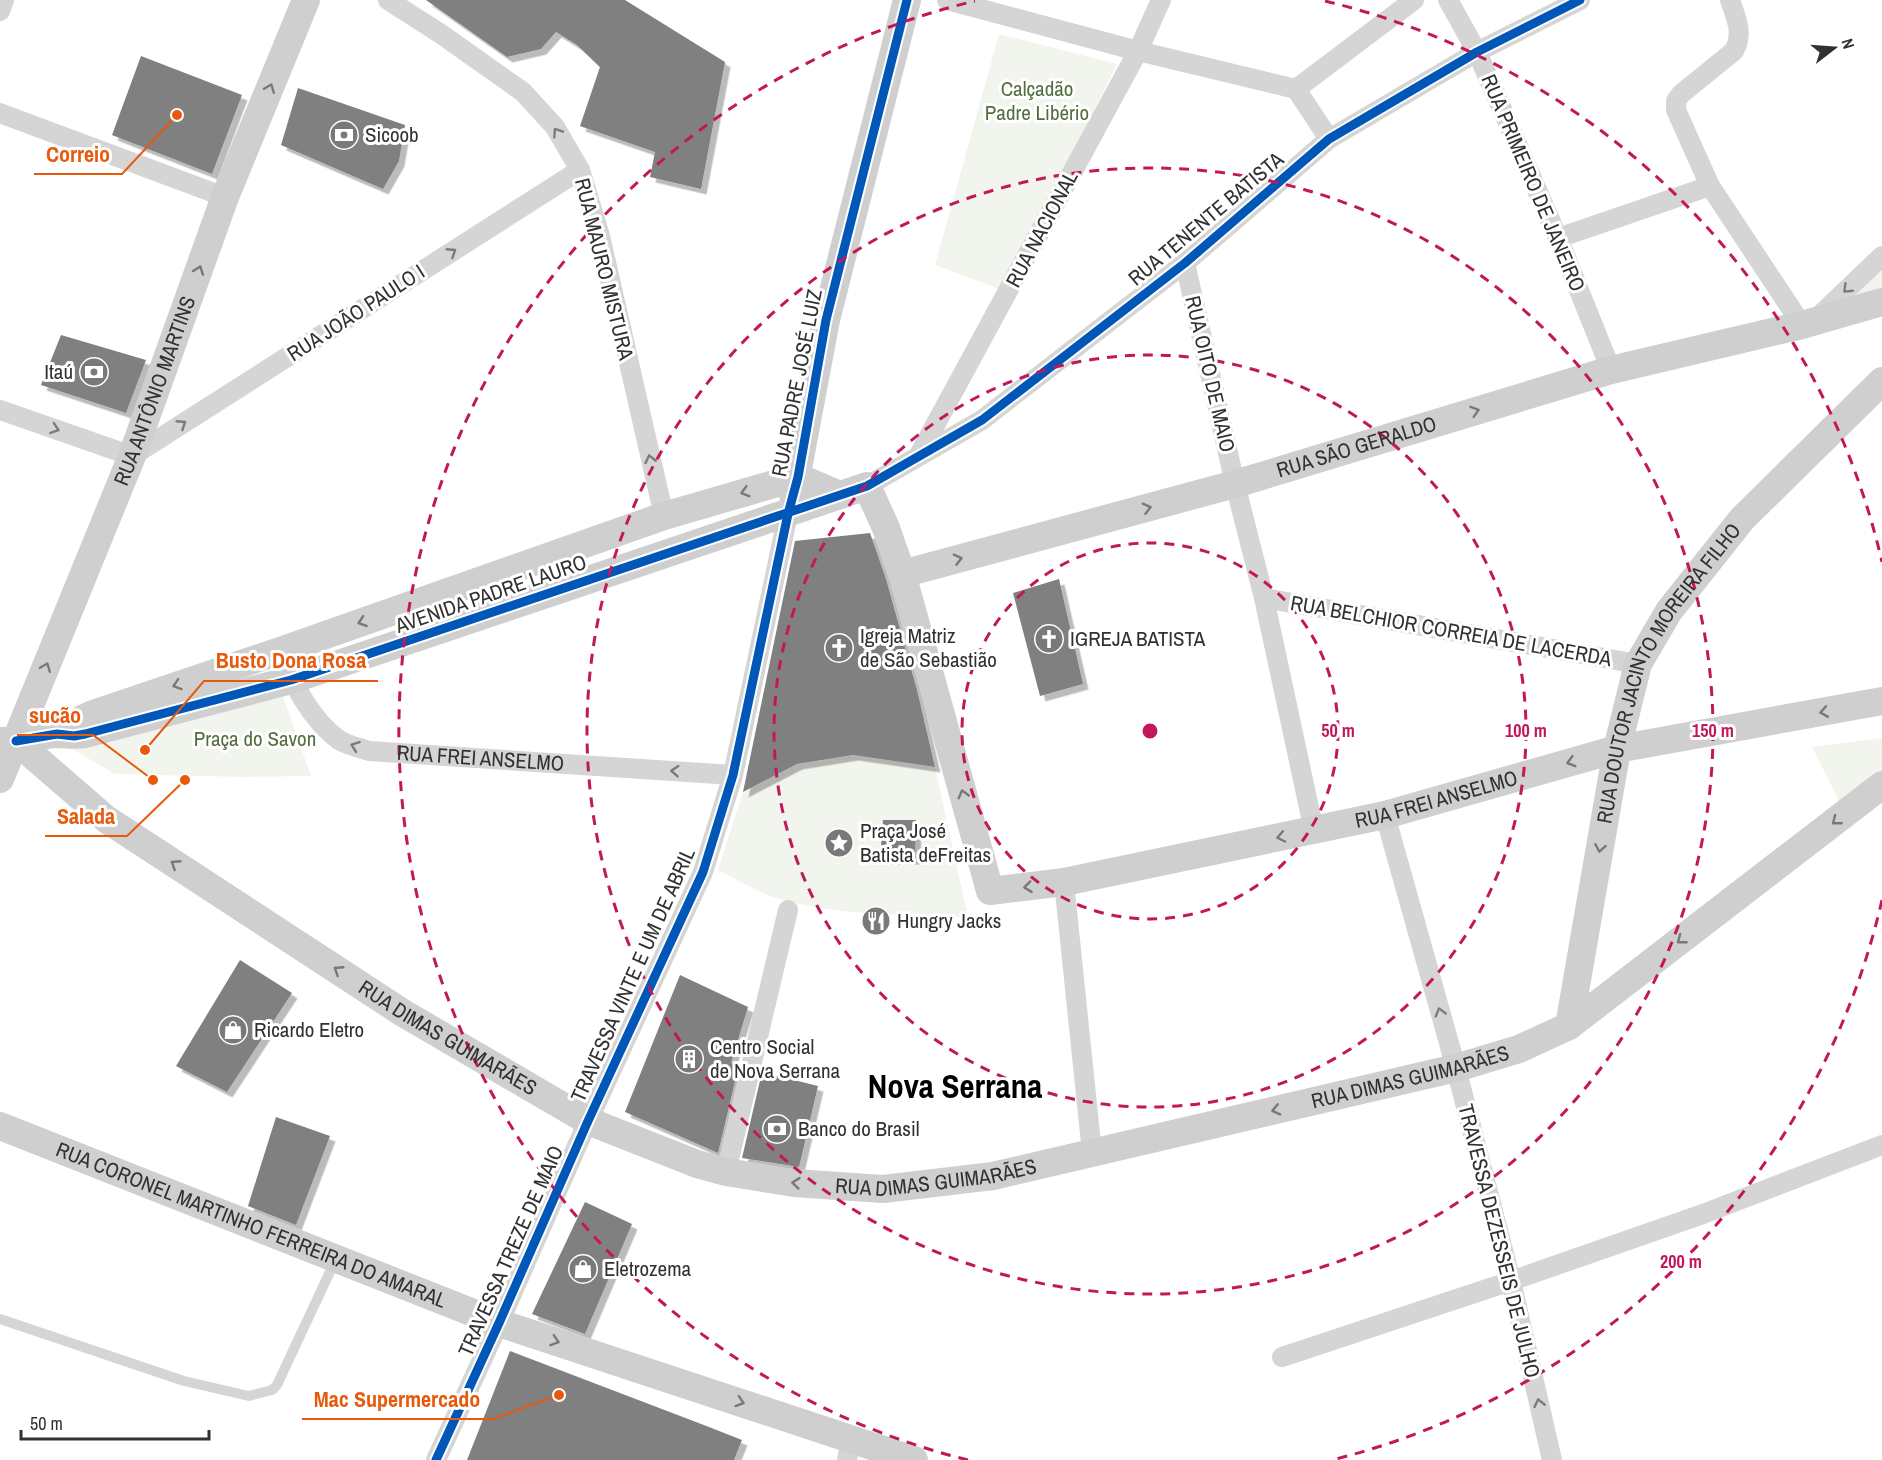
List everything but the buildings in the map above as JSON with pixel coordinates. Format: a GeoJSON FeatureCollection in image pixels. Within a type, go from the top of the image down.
{"type":"FeatureCollection","features":[{"type":"Feature","properties":{"kind":"street"},"geometry":{"type":"LineString","coordinates":[[0,10],[4,0]]}},
{"type":"Feature","properties":{"kind":"street","name":"RUA ANTÔNIO MARTINS"},"geometry":{"type":"LineString","coordinates":[[0,780],[8,741],[132,456],[225,197],[306,0]]}},
{"type":"Feature","properties":{"kind":"street","name":"RUA MAURO MISTURA"},"geometry":{"type":"LineString","coordinates":[[388,0],[523,92],[555,127],[580,170],[600,236],[664,516]]}},
{"type":"Feature","properties":{"kind":"street","name":"RUA PADRE JOSÉ LUIZ"},"geometry":{"type":"LineString","coordinates":[[733,774],[788,514],[798,477],[826,320],[907,0]]}},
{"type":"Feature","properties":{"kind":"street"},"geometry":{"type":"LineString","coordinates":[[947,0],[1138,51],[1296,89],[1329,139]]}},
{"type":"Feature","properties":{"kind":"street","name":"RUA NACIONAL"},"geometry":{"type":"LineString","coordinates":[[919,456],[1138,51],[1161,0]]}},
{"type":"Feature","properties":{"kind":"street"},"geometry":{"type":"LineString","coordinates":[[1296,89],[1414,0]]}},
{"type":"Feature","properties":{"kind":"street","name":"RUA PRIMEIRO DE JANEIRO"},"geometry":{"type":"LineString","coordinates":[[1448,0],[1478,52],[1558,238],[1611,370]]}},
{"type":"Feature","properties":{"kind":"street","name":"RUA TENENTE BATISTA"},"geometry":{"type":"LineString","coordinates":[[867,486],[982,420],[1185,263],[1329,139],[1478,52],[1580,0]]}},
{"type":"Feature","properties":{"kind":"street"},"geometry":{"type":"LineString","coordinates":[[1730,0],[1740,32],[1739,42],[1734,51],[1681,94],[1676,101],[1676,110],[1710,186],[1807,324],[1882,256]]}},
{"type":"Feature","properties":{"kind":"street"},"geometry":{"type":"LineString","coordinates":[[0,113],[225,197]]}},
{"type":"Feature","properties":{"kind":"street","name":"RUA JOÃO PAULO I"},"geometry":{"type":"LineString","coordinates":[[132,456],[580,170]]}},
{"type":"Feature","properties":{"kind":"street"},"geometry":{"type":"LineString","coordinates":[[1558,238],[1710,186]]}},
{"type":"Feature","properties":{"kind":"street","name":"RUA OITO DE MAIO"},"geometry":{"type":"LineString","coordinates":[[1185,263],[1235,484],[1264,597],[1314,831]]}},
{"type":"Feature","properties":{"kind":"street","name":"RUA SÃO GERALDO"},"geometry":{"type":"LineString","coordinates":[[902,574],[1235,484],[1611,370],[1807,324],[1882,303]]}},
{"type":"Feature","properties":{"kind":"street","name":"RUA DOUTOR JACINTO MOREIRA FILHO"},"geometry":{"type":"LineString","coordinates":[[1569,1026],[1617,748],[1638,664],[1669,611],[1742,519],[1882,381]]}},
{"type":"Feature","properties":{"kind":"street"},"geometry":{"type":"LineString","coordinates":[[0,410],[132,456]]}},
{"type":"Feature","properties":{"kind":"street"},"geometry":{"type":"LineString","coordinates":[[798,477],[840,495]]}},
{"type":"Feature","properties":{"kind":"street","name":"AVENIDA PADRE LAURO"},"geometry":{"type":"LineString","coordinates":[[57,734],[93,714],[664,516],[798,477]]}},
{"type":"Feature","properties":{"kind":"street"},"geometry":{"type":"LineString","coordinates":[[867,486],[902,574]]}},
{"type":"Feature","properties":{"kind":"street","name":"AVENIDA PADRE LAURO"},"geometry":{"type":"LineString","coordinates":[[8,741],[57,734],[74,736],[86,734],[291,680],[867,486]]}},
{"type":"Feature","properties":{"kind":"street","name":"RUA FREI ANSELMO"},"geometry":{"type":"LineString","coordinates":[[902,574],[990,891],[1064,882],[1385,815],[1617,748],[1882,701]]}},
{"type":"Feature","properties":{"kind":"street","name":"RUA BELCHIOR CORREIA DE LACERDA"},"geometry":{"type":"LineString","coordinates":[[1264,597],[1638,664]]}},
{"type":"Feature","properties":{"kind":"street","name":"RUA FREI ANSELMO"},"geometry":{"type":"LineString","coordinates":[[280,651],[291,680],[319,721],[339,740],[369,751],[733,774]]}},
{"type":"Feature","properties":{"kind":"street","name":"RUA DIMAS GUIMARÃES"},"geometry":{"type":"LineString","coordinates":[[8,741],[106,819],[404,1013],[588,1121],[697,1164],[726,1172],[794,1183],[884,1189],[993,1176],[1456,1068],[1519,1049],[1569,1026],[1882,785]]}},
{"type":"Feature","properties":{"kind":"street","name":"TRAVESSA VINTE E UM DE ABRIL"},"geometry":{"type":"LineString","coordinates":[[588,1121],[703,872],[733,774]]}},
{"type":"Feature","properties":{"kind":"street","name":"TRAVESSA DEZESSEIS DE JULHO"},"geometry":{"type":"LineString","coordinates":[[1385,815],[1456,1068],[1511,1281],[1552,1460]]}},
{"type":"Feature","properties":{"kind":"street"},"geometry":{"type":"LineString","coordinates":[[1064,882],[1092,1153]]}},
{"type":"Feature","properties":{"kind":"street"},"geometry":{"type":"LineString","coordinates":[[726,1172],[788,910]]}},
{"type":"Feature","properties":{"kind":"street","name":"TRAVESSA TREZE DE MAIO"},"geometry":{"type":"LineString","coordinates":[[436,1460],[588,1121]]}},
{"type":"Feature","properties":{"kind":"street","name":"RUA CORONEL MARTINHO FERREIRA DO AMARAL"},"geometry":{"type":"LineString","coordinates":[[0,1126],[499,1323],[849,1449],[914,1460]]}},
{"type":"Feature","properties":{"kind":"street"},"geometry":{"type":"LineString","coordinates":[[1282,1357],[1703,1214],[1882,1145]]}},
{"type":"Feature","properties":{"kind":"lane"},"geometry":{"type":"LineString","coordinates":[[0,1319],[184,1381],[249,1396],[272,1390],[277,1385],[337,1258]]}},
{"type":"Feature","properties":{"kind":"green space","name":"Calçadão Padre Libério"},"geometry":{"type":"Polygon","coordinates":[[[999,34],[1117,64],[1005,291],[935,265],[999,34]]]}},
{"type":"Feature","properties":{"kind":"green space"},"geometry":{"type":"Polygon","coordinates":[[[1882,259],[1882,298],[1821,317],[1882,259]]]}},
{"type":"Feature","properties":{"kind":"green space","name":"Praça do Savon"},"geometry":{"type":"Polygon","coordinates":[[[282,694],[311,776],[115,774],[72,749],[282,694]]]}},
{"type":"Feature","properties":{"kind":"green space"},"geometry":{"type":"Polygon","coordinates":[[[1882,738],[1882,782],[1844,811],[1812,747],[1882,738]]]}},
{"type":"Feature","properties":{"kind":"green space","name":"Praça José Batista deFreitas"},"geometry":{"type":"Polygon","coordinates":[[[853,755],[935,767],[968,917],[871,914],[799,904],[754,889],[718,870],[743,792],[797,764],[853,755]]]}},
{"type":"Feature","properties":{"kind":"cycle path"},"geometry":{"type":"LineString","coordinates":[[436,1460],[703,872],[733,775],[788,514],[798,477],[826,320],[907,0]]}},
{"type":"Feature","properties":{"kind":"cycle path"},"geometry":{"type":"LineString","coordinates":[[16,741],[57,734],[74,736],[85,734],[291,680],[867,486],[982,420],[1185,263],[1329,139],[1477,52],[1580,0]]}},
{"type":"Feature","properties":{"kind":"place","name":"Correio"},"geometry":{"type":"Point","coordinates":[177,115]}},
{"type":"Feature","properties":{"kind":"place","name":"Sicoob"},"geometry":{"type":"Point","coordinates":[344,135]}},
{"type":"Feature","properties":{"kind":"place","name":"Itaú"},"geometry":{"type":"Point","coordinates":[94,372]}},
{"type":"Feature","properties":{"kind":"place","name":"IGREJA BATISTA"},"geometry":{"type":"Point","coordinates":[1049,639]}},
{"type":"Feature","properties":{"kind":"place","name":"Igreja Matriz de São Sebastião"},"geometry":{"type":"Point","coordinates":[839,648]}},
{"type":"Feature","properties":{"kind":"place","name":"Busto Dona Rosa"},"geometry":{"type":"Point","coordinates":[145,750]}},
{"type":"Feature","properties":{"kind":"place","name":"sucão"},"geometry":{"type":"Point","coordinates":[153,780]}},
{"type":"Feature","properties":{"kind":"place","name":"Salada"},"geometry":{"type":"Point","coordinates":[185,780]}},
{"type":"Feature","properties":{"kind":"place","name":"Praça José Batista deFreitas"},"geometry":{"type":"Point","coordinates":[839,843]}},
{"type":"Feature","properties":{"kind":"place","name":"Hungry Jacks"},"geometry":{"type":"Point","coordinates":[876,921]}},
{"type":"Feature","properties":{"kind":"place","name":"Ricardo Eletro"},"geometry":{"type":"Point","coordinates":[233,1030]}},
{"type":"Feature","properties":{"kind":"place","name":"Centro Social de Nova Serrana"},"geometry":{"type":"Point","coordinates":[689,1059]}},
{"type":"Feature","properties":{"kind":"place","name":"Banco do Brasil"},"geometry":{"type":"Point","coordinates":[777,1129]}},
{"type":"Feature","properties":{"kind":"place","name":"Eletrozema"},"geometry":{"type":"Point","coordinates":[583,1269]}},
{"type":"Feature","properties":{"kind":"place","name":"Mac Supermercado"},"geometry":{"type":"Point","coordinates":[559,1395]}},
{"type":"Feature","properties":{"kind":"district","name":"Nova Serrana"},"geometry":{"type":"Point","coordinates":[955,1086]}}]}
